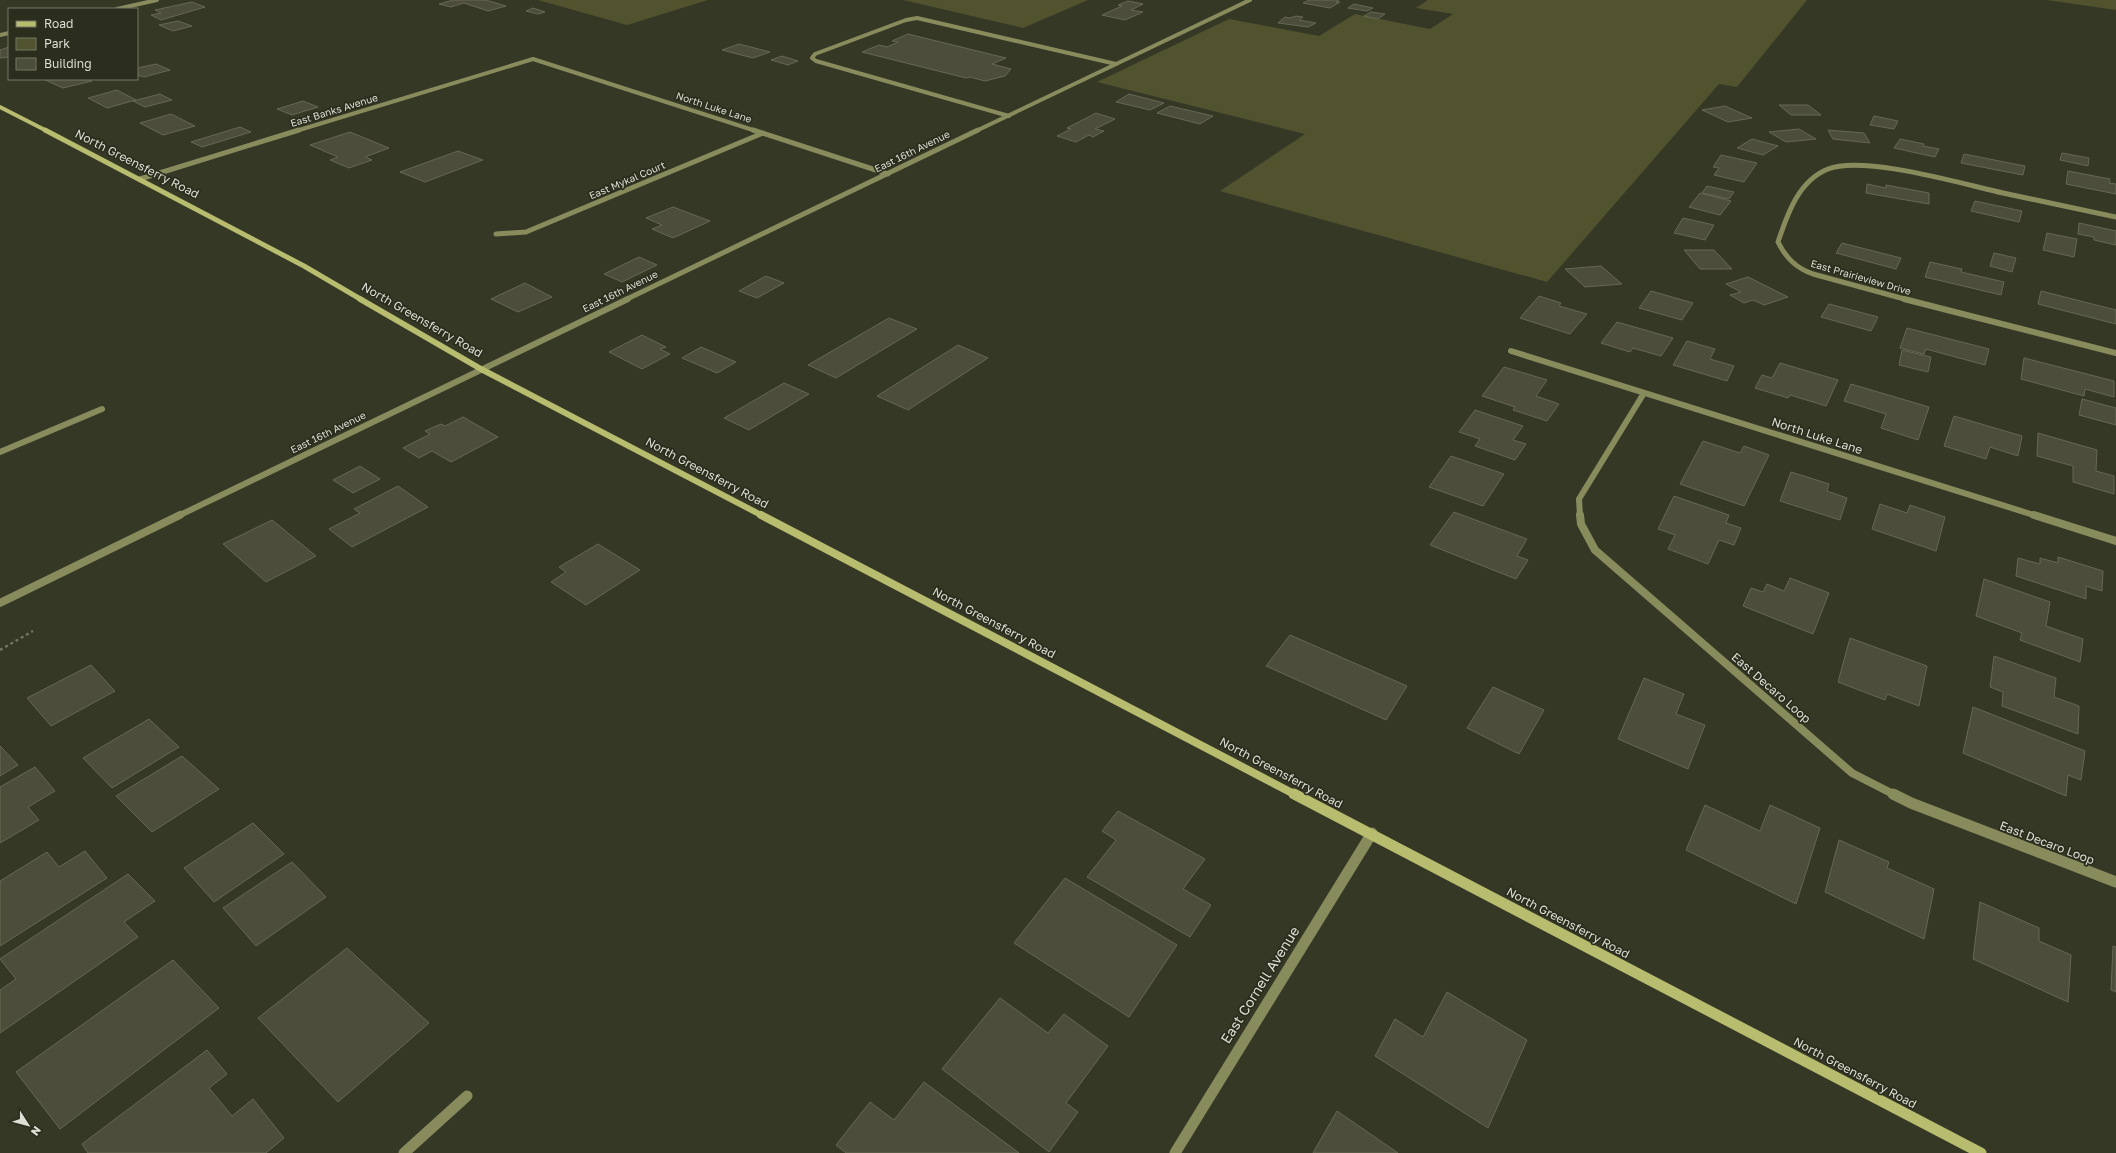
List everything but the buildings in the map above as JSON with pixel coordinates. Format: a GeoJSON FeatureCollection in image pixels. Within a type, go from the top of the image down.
{"type":"FeatureCollection","features":[{"type":"Feature","properties":{"kind":"main road","name":"North Greensferry Road"},"geometry":{"type":"LineString","coordinates":[[0,107],[304,266],[481,369],[1372,833],[1981,1153]]}},
{"type":"Feature","properties":{"kind":"street"},"geometry":{"type":"LineString","coordinates":[[121,8],[157,0]]}},
{"type":"Feature","properties":{"kind":"street","name":"East 16th Avenue"},"geometry":{"type":"LineString","coordinates":[[0,603],[481,369],[1250,0]]}},
{"type":"Feature","properties":{"kind":"street"},"geometry":{"type":"LineString","coordinates":[[1009,116],[816,61],[812,58],[815,54],[906,20],[917,18],[1116,64]]}},
{"type":"Feature","properties":{"kind":"street","name":"North Luke Lane"},"geometry":{"type":"LineString","coordinates":[[533,59],[888,174]]}},
{"type":"Feature","properties":{"kind":"street","name":"East Banks Avenue"},"geometry":{"type":"LineString","coordinates":[[140,179],[533,59]]}},
{"type":"Feature","properties":{"kind":"street","name":"East Mykal Court"},"geometry":{"type":"LineString","coordinates":[[496,234],[526,232],[763,133]]}},
{"type":"Feature","properties":{"kind":"street","name":"East Prairieview Drive"},"geometry":{"type":"LineString","coordinates":[[2116,217],[1916,174],[1870,167],[1837,167],[1827,169],[1801,190],[1787,215],[1778,242],[1783,255],[1791,264],[1808,273],[1830,280],[2116,353]]}},
{"type":"Feature","properties":{"kind":"street","name":"North Luke Lane"},"geometry":{"type":"LineString","coordinates":[[1511,351],[2116,542]]}},
{"type":"Feature","properties":{"kind":"street","name":"East Decaro Loop"},"geometry":{"type":"LineString","coordinates":[[1644,393],[1579,499],[1581,524],[1595,550],[1852,773],[1911,803],[2116,882]]}},
{"type":"Feature","properties":{"kind":"street"},"geometry":{"type":"LineString","coordinates":[[0,452],[102,410]]}},
{"type":"Feature","properties":{"kind":"street","name":"East Cornell Avenue"},"geometry":{"type":"LineString","coordinates":[[1175,1153],[1372,833]]}},
{"type":"Feature","properties":{"kind":"street"},"geometry":{"type":"LineString","coordinates":[[404,1153],[467,1096]]}},
{"type":"Feature","properties":{"kind":"path"},"geometry":{"type":"LineString","coordinates":[[0,650],[33,631]]}},
{"type":"Feature","properties":{"kind":"green space"},"geometry":{"type":"Polygon","coordinates":[[[538,0],[708,0],[627,25],[538,0]]]}},
{"type":"Feature","properties":{"kind":"green space"},"geometry":{"type":"Polygon","coordinates":[[[903,0],[1088,0],[1023,28],[903,0]]]}},
{"type":"Feature","properties":{"kind":"green space"},"geometry":{"type":"Polygon","coordinates":[[[1428,0],[1807,0],[1737,87],[1719,84],[1547,282],[1220,191],[1305,134],[1097,82],[1229,19],[1319,36],[1355,14],[1430,29],[1453,14],[1416,8],[1428,0]]]}},
{"type":"Feature","properties":{"kind":"green space"},"geometry":{"type":"Polygon","coordinates":[[[2047,0],[2116,0],[2116,10],[2047,0]]]}}]}
